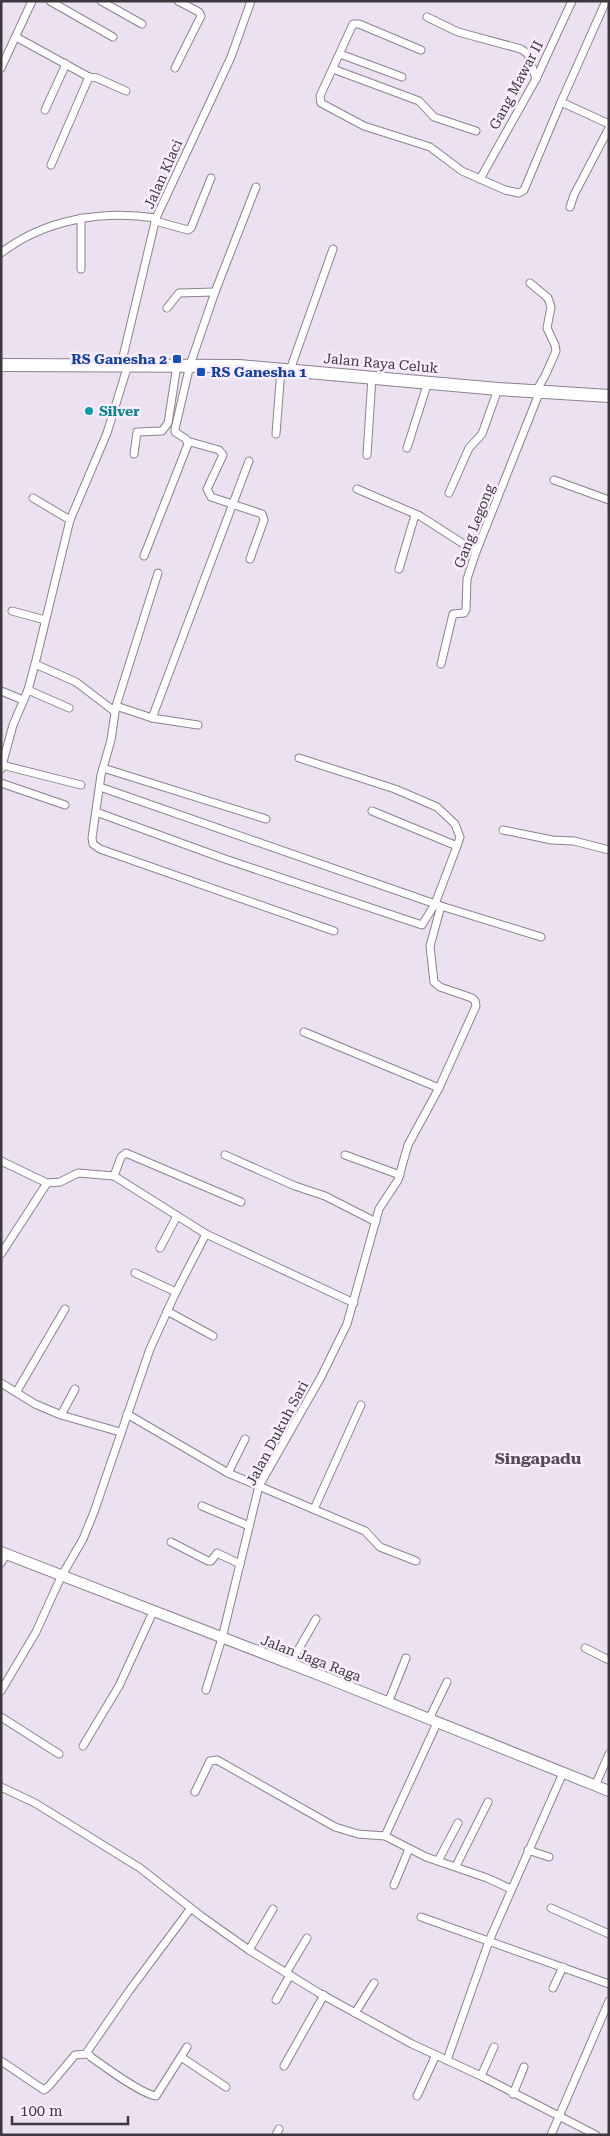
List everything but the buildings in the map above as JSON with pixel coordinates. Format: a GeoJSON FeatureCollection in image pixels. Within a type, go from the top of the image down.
{"type":"FeatureCollection","features":[{"type":"Feature","properties":{"kind":"highway","name":"Jalan Raya Celuk"},"geometry":{"type":"LineString","coordinates":[[1,365],[125,365],[286,370],[498,389],[609,396]]}},
{"type":"Feature","properties":{"kind":"street"},"geometry":{"type":"LineString","coordinates":[[1,68],[32,1]]}},
{"type":"Feature","properties":{"kind":"street"},"geometry":{"type":"LineString","coordinates":[[50,1],[113,37]]}},
{"type":"Feature","properties":{"kind":"street"},"geometry":{"type":"LineString","coordinates":[[101,1],[142,24]]}},
{"type":"Feature","properties":{"kind":"street"},"geometry":{"type":"LineString","coordinates":[[175,68],[200,16],[199,12],[178,1]]}},
{"type":"Feature","properties":{"kind":"street","name":"Jalan Klaci"},"geometry":{"type":"LineString","coordinates":[[1,769],[4,749],[28,690],[63,555],[70,520],[107,433],[125,365],[156,220],[231,57],[251,1]]}},
{"type":"Feature","properties":{"kind":"street","name":"Gang Mawar II"},"geometry":{"type":"LineString","coordinates":[[480,179],[536,78],[572,1]]}},
{"type":"Feature","properties":{"kind":"street"},"geometry":{"type":"LineString","coordinates":[[421,50],[355,23],[320,96],[323,105],[364,126],[430,147],[455,168],[505,190],[519,193],[522,192],[606,1]]}},
{"type":"Feature","properties":{"kind":"street"},"geometry":{"type":"LineString","coordinates":[[427,17],[458,32],[521,49],[528,54],[536,78]]}},
{"type":"Feature","properties":{"kind":"street"},"geometry":{"type":"LineString","coordinates":[[16,37],[89,77],[97,78],[126,91]]}},
{"type":"Feature","properties":{"kind":"street"},"geometry":{"type":"LineString","coordinates":[[340,54],[402,77]]}},
{"type":"Feature","properties":{"kind":"street"},"geometry":{"type":"LineString","coordinates":[[45,110],[66,64]]}},
{"type":"Feature","properties":{"kind":"street"},"geometry":{"type":"LineString","coordinates":[[333,69],[419,101],[434,117],[476,132]]}},
{"type":"Feature","properties":{"kind":"street"},"geometry":{"type":"LineString","coordinates":[[51,165],[89,77]]}},
{"type":"Feature","properties":{"kind":"street"},"geometry":{"type":"LineString","coordinates":[[561,102],[609,124]]}},
{"type":"Feature","properties":{"kind":"street"},"geometry":{"type":"LineString","coordinates":[[570,207],[574,195],[609,128]]}},
{"type":"Feature","properties":{"kind":"street"},"geometry":{"type":"LineString","coordinates":[[1,254],[18,240],[81,218],[105,215],[132,215],[188,230],[191,228],[211,178]]}},
{"type":"Feature","properties":{"kind":"street"},"geometry":{"type":"LineString","coordinates":[[134,454],[137,432],[162,431],[168,423],[181,368],[215,292],[256,187]]}},
{"type":"Feature","properties":{"kind":"street"},"geometry":{"type":"LineString","coordinates":[[81,218],[81,269]]}},
{"type":"Feature","properties":{"kind":"street"},"geometry":{"type":"LineString","coordinates":[[276,434],[286,370],[332,249]]}},
{"type":"Feature","properties":{"kind":"street","name":"Gang Legong"},"geometry":{"type":"LineString","coordinates":[[440,664],[453,614],[464,613],[466,610],[467,579],[476,552],[538,391],[538,385],[546,376],[556,352],[556,345],[548,328],[551,308],[548,298],[530,283]]}},
{"type":"Feature","properties":{"kind":"street"},"geometry":{"type":"LineString","coordinates":[[167,308],[179,293],[215,292]]}},
{"type":"Feature","properties":{"kind":"street"},"geometry":{"type":"LineString","coordinates":[[181,368],[176,434],[188,441],[219,450],[222,453],[223,458],[207,490],[214,499],[260,513],[263,517],[250,559]]}},
{"type":"Feature","properties":{"kind":"street"},"geometry":{"type":"LineString","coordinates":[[367,455],[372,377]]}},
{"type":"Feature","properties":{"kind":"street"},"geometry":{"type":"LineString","coordinates":[[407,448],[428,382]]}},
{"type":"Feature","properties":{"kind":"street"},"geometry":{"type":"LineString","coordinates":[[449,493],[471,446],[482,434],[498,389]]}},
{"type":"Feature","properties":{"kind":"street"},"geometry":{"type":"LineString","coordinates":[[144,556],[188,441]]}},
{"type":"Feature","properties":{"kind":"street"},"geometry":{"type":"LineString","coordinates":[[152,718],[249,461]]}},
{"type":"Feature","properties":{"kind":"street"},"geometry":{"type":"LineString","coordinates":[[554,480],[609,500]]}},
{"type":"Feature","properties":{"kind":"street"},"geometry":{"type":"LineString","coordinates":[[357,490],[415,515],[476,552]]}},
{"type":"Feature","properties":{"kind":"street"},"geometry":{"type":"LineString","coordinates":[[33,498],[70,520]]}},
{"type":"Feature","properties":{"kind":"street"},"geometry":{"type":"LineString","coordinates":[[400,569],[415,515]]}},
{"type":"Feature","properties":{"kind":"street"},"geometry":{"type":"LineString","coordinates":[[158,573],[115,708],[114,726],[103,768],[92,838],[96,847],[334,931]]}},
{"type":"Feature","properties":{"kind":"street"},"geometry":{"type":"LineString","coordinates":[[12,611],[45,620]]}},
{"type":"Feature","properties":{"kind":"street"},"geometry":{"type":"LineString","coordinates":[[35,664],[76,682],[115,708],[152,718],[198,725]]}},
{"type":"Feature","properties":{"kind":"street"},"geometry":{"type":"LineString","coordinates":[[28,690],[69,708]]}},
{"type":"Feature","properties":{"kind":"street"},"geometry":{"type":"LineString","coordinates":[[1,691],[23,700]]}},
{"type":"Feature","properties":{"kind":"street"},"geometry":{"type":"LineString","coordinates":[[96,812],[418,925],[424,923],[438,905],[460,838],[455,824],[437,807],[395,789],[299,758]]}},
{"type":"Feature","properties":{"kind":"street"},"geometry":{"type":"LineString","coordinates":[[2,765],[81,784]]}},
{"type":"Feature","properties":{"kind":"street"},"geometry":{"type":"LineString","coordinates":[[103,768],[266,819]]}},
{"type":"Feature","properties":{"kind":"street"},"geometry":{"type":"LineString","coordinates":[[1,783],[65,805]]}},
{"type":"Feature","properties":{"kind":"street"},"geometry":{"type":"LineString","coordinates":[[100,787],[438,905],[541,937]]}},
{"type":"Feature","properties":{"kind":"street"},"geometry":{"type":"LineString","coordinates":[[372,811],[457,846]]}},
{"type":"Feature","properties":{"kind":"street"},"geometry":{"type":"LineString","coordinates":[[504,830],[552,840],[574,841],[609,850]]}},
{"type":"Feature","properties":{"kind":"street","name":"Jalan Dukuh Sari"},"geometry":{"type":"LineString","coordinates":[[206,1690],[222,1638],[248,1526],[260,1486],[321,1377],[347,1324],[379,1209],[400,1175],[408,1145],[439,1088],[476,1004],[472,998],[440,987],[434,982],[430,946],[438,905]]}},
{"type":"Feature","properties":{"kind":"street"},"geometry":{"type":"LineString","coordinates":[[304,1032],[439,1088]]}},
{"type":"Feature","properties":{"kind":"street"},"geometry":{"type":"LineString","coordinates":[[114,1176],[121,1157],[126,1153],[241,1202]]}},
{"type":"Feature","properties":{"kind":"street"},"geometry":{"type":"LineString","coordinates":[[225,1155],[295,1186],[325,1196],[376,1222]]}},
{"type":"Feature","properties":{"kind":"street"},"geometry":{"type":"LineString","coordinates":[[345,1155],[400,1175]]}},
{"type":"Feature","properties":{"kind":"street"},"geometry":{"type":"LineString","coordinates":[[1,1161],[47,1183],[60,1182],[78,1173],[114,1176],[206,1234],[354,1303]]}},
{"type":"Feature","properties":{"kind":"street"},"geometry":{"type":"LineString","coordinates":[[1,1254],[47,1183]]}},
{"type":"Feature","properties":{"kind":"street"},"geometry":{"type":"LineString","coordinates":[[160,1248],[177,1216]]}},
{"type":"Feature","properties":{"kind":"street"},"geometry":{"type":"LineString","coordinates":[[1,1691],[36,1632],[61,1577],[83,1538],[94,1512],[126,1414],[150,1349],[176,1292],[206,1234]]}},
{"type":"Feature","properties":{"kind":"street"},"geometry":{"type":"LineString","coordinates":[[136,1273],[176,1292]]}},
{"type":"Feature","properties":{"kind":"street"},"geometry":{"type":"LineString","coordinates":[[17,1391],[65,1309]]}},
{"type":"Feature","properties":{"kind":"street"},"geometry":{"type":"LineString","coordinates":[[167,1311],[213,1336]]}},
{"type":"Feature","properties":{"kind":"street"},"geometry":{"type":"LineString","coordinates":[[1,1383],[17,1391],[35,1404],[61,1415],[120,1432]]}},
{"type":"Feature","properties":{"kind":"street"},"geometry":{"type":"LineString","coordinates":[[61,1415],[74,1389]]}},
{"type":"Feature","properties":{"kind":"street"},"geometry":{"type":"LineString","coordinates":[[314,1510],[361,1405]]}},
{"type":"Feature","properties":{"kind":"street"},"geometry":{"type":"LineString","coordinates":[[126,1414],[228,1473],[365,1531],[380,1547],[416,1561]]}},
{"type":"Feature","properties":{"kind":"street"},"geometry":{"type":"LineString","coordinates":[[228,1473],[245,1439]]}},
{"type":"Feature","properties":{"kind":"street"},"geometry":{"type":"LineString","coordinates":[[202,1506],[248,1526]]}},
{"type":"Feature","properties":{"kind":"street"},"geometry":{"type":"LineString","coordinates":[[171,1542],[208,1561],[211,1561],[217,1553],[240,1564]]}},
{"type":"Feature","properties":{"kind":"street","name":"Jalan Jaga Raga"},"geometry":{"type":"LineString","coordinates":[[3,1556],[290,1664],[609,1792]]}},
{"type":"Feature","properties":{"kind":"street"},"geometry":{"type":"LineString","coordinates":[[83,1746],[119,1686],[153,1612]]}},
{"type":"Feature","properties":{"kind":"street"},"geometry":{"type":"LineString","coordinates":[[290,1664],[316,1618]]}},
{"type":"Feature","properties":{"kind":"street"},"geometry":{"type":"LineString","coordinates":[[585,1648],[609,1660]]}},
{"type":"Feature","properties":{"kind":"street"},"geometry":{"type":"LineString","coordinates":[[388,1703],[406,1658]]}},
{"type":"Feature","properties":{"kind":"street"},"geometry":{"type":"LineString","coordinates":[[386,1836],[447,1682]]}},
{"type":"Feature","properties":{"kind":"street"},"geometry":{"type":"LineString","coordinates":[[1,1717],[59,1754]]}},
{"type":"Feature","properties":{"kind":"street"},"geometry":{"type":"LineString","coordinates":[[594,1786],[609,1754]]}},
{"type":"Feature","properties":{"kind":"street"},"geometry":{"type":"LineString","coordinates":[[195,1792],[210,1761],[216,1760],[335,1827],[358,1834],[386,1836],[409,1849],[512,1889]]}},
{"type":"Feature","properties":{"kind":"street"},"geometry":{"type":"LineString","coordinates":[[447,2060],[489,1941],[563,1773]]}},
{"type":"Feature","properties":{"kind":"street"},"geometry":{"type":"LineString","coordinates":[[1,1787],[35,1803],[140,1868],[248,1950],[288,1974],[412,2044],[481,2076],[596,2135]]}},
{"type":"Feature","properties":{"kind":"street"},"geometry":{"type":"LineString","coordinates":[[456,1866],[488,1802]]}},
{"type":"Feature","properties":{"kind":"street"},"geometry":{"type":"LineString","coordinates":[[438,1861],[458,1822]]}},
{"type":"Feature","properties":{"kind":"street"},"geometry":{"type":"LineString","coordinates":[[394,1885],[409,1849]]}},
{"type":"Feature","properties":{"kind":"street"},"geometry":{"type":"LineString","coordinates":[[528,1850],[548,1857]]}},
{"type":"Feature","properties":{"kind":"street"},"geometry":{"type":"LineString","coordinates":[[87,2054],[88,2048],[129,1990],[191,1908]]}},
{"type":"Feature","properties":{"kind":"street"},"geometry":{"type":"LineString","coordinates":[[551,1908],[609,1934]]}},
{"type":"Feature","properties":{"kind":"street"},"geometry":{"type":"LineString","coordinates":[[248,1950],[273,1909]]}},
{"type":"Feature","properties":{"kind":"street"},"geometry":{"type":"LineString","coordinates":[[421,1917],[609,1984]]}},
{"type":"Feature","properties":{"kind":"street"},"geometry":{"type":"LineString","coordinates":[[276,2000],[307,1938]]}},
{"type":"Feature","properties":{"kind":"street"},"geometry":{"type":"LineString","coordinates":[[553,1988],[563,1967]]}},
{"type":"Feature","properties":{"kind":"street"},"geometry":{"type":"LineString","coordinates":[[355,2013],[374,1984]]}},
{"type":"Feature","properties":{"kind":"street"},"geometry":{"type":"LineString","coordinates":[[284,2066],[324,1995]]}},
{"type":"Feature","properties":{"kind":"street"},"geometry":{"type":"LineString","coordinates":[[551,2135],[609,2001]]}},
{"type":"Feature","properties":{"kind":"street"},"geometry":{"type":"LineString","coordinates":[[1,2061],[44,2090],[74,2055],[87,2054],[143,2090],[156,2096],[187,2047]]}},
{"type":"Feature","properties":{"kind":"street"},"geometry":{"type":"LineString","coordinates":[[481,2076],[494,2047]]}},
{"type":"Feature","properties":{"kind":"street"},"geometry":{"type":"LineString","coordinates":[[417,2096],[436,2055]]}},
{"type":"Feature","properties":{"kind":"street"},"geometry":{"type":"LineString","coordinates":[[181,2057],[226,2087]]}},
{"type":"Feature","properties":{"kind":"street"},"geometry":{"type":"LineString","coordinates":[[513,2094],[524,2067]]}},
{"type":"Feature","properties":{"kind":"place","name":"RS Ganesha 2"},"geometry":{"type":"Point","coordinates":[177,359]}},
{"type":"Feature","properties":{"kind":"place","name":"RS Ganesha 1"},"geometry":{"type":"Point","coordinates":[201,372]}},
{"type":"Feature","properties":{"kind":"place","name":"Silver"},"geometry":{"type":"Point","coordinates":[89,411]}},
{"type":"Feature","properties":{"kind":"district","name":"Singapadu"},"geometry":{"type":"Point","coordinates":[538,1458]}}]}
